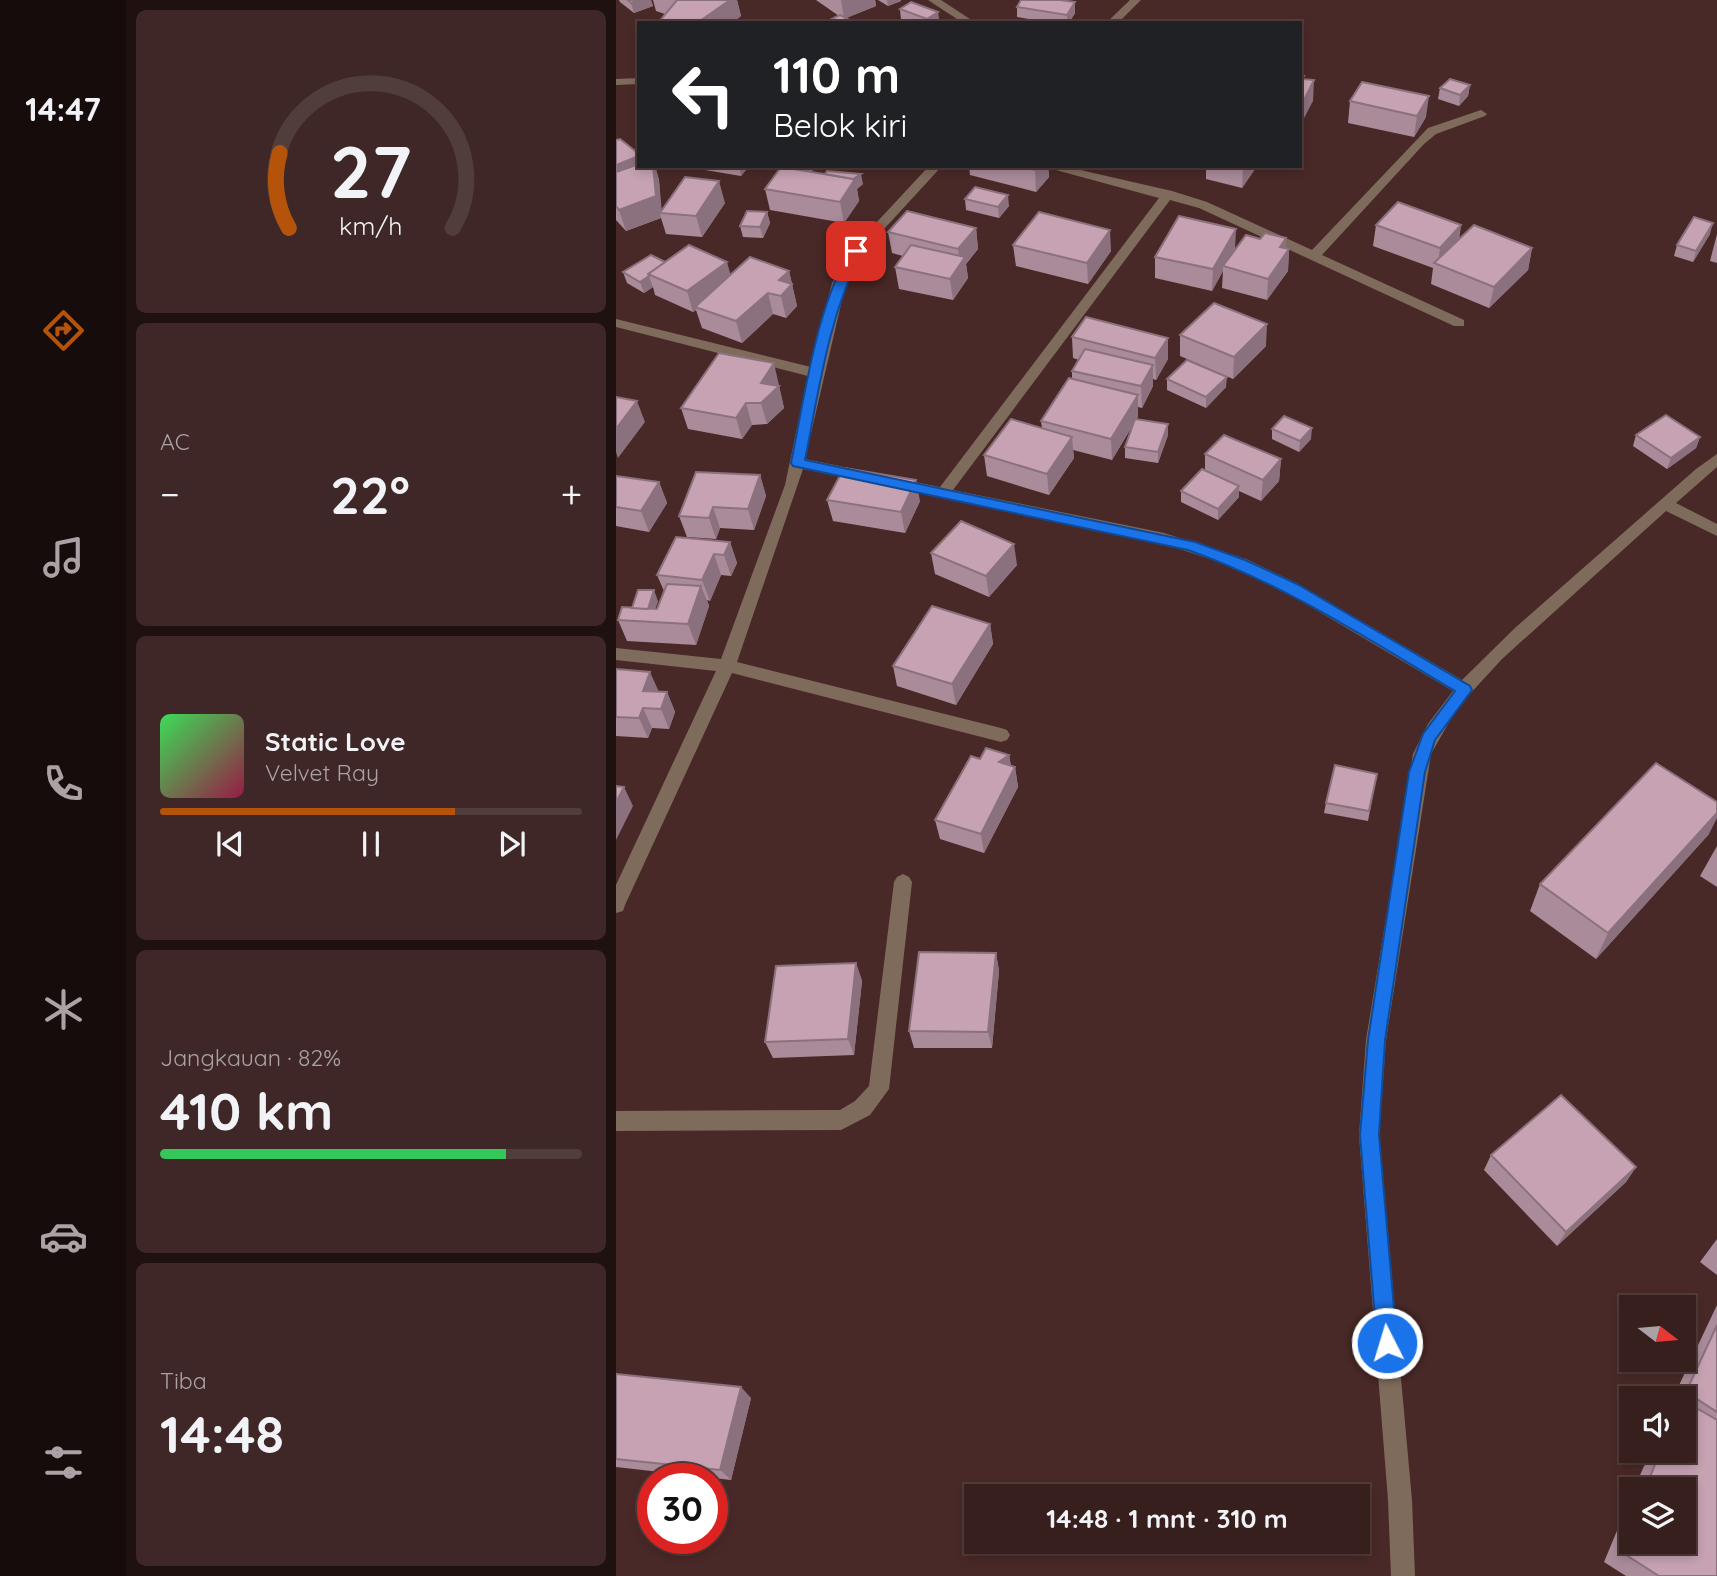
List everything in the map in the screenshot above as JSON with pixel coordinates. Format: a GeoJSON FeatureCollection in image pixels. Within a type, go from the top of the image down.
{"type":"FeatureCollection","features":[{"type":"Feature","properties":{"kind":"street"},"geometry":{"type":"LineString","coordinates":[[933,0],[968,21]]}},
{"type":"Feature","properties":{"kind":"street"},"geometry":{"type":"LineString","coordinates":[[1113,21],[1136,0]]}},
{"type":"Feature","properties":{"kind":"street"},"geometry":{"type":"LineString","coordinates":[[616,82],[637,81]]}},
{"type":"Feature","properties":{"kind":"street"},"geometry":{"type":"LineString","coordinates":[[1315,255],[1420,141],[1432,131],[1481,114]]}},
{"type":"Feature","properties":{"kind":"street"},"geometry":{"type":"LineString","coordinates":[[616,905],[727,666],[792,485],[816,373],[839,284],[856,251],[934,168]]}},
{"type":"Feature","properties":{"kind":"street"},"geometry":{"type":"LineString","coordinates":[[1056,168],[1168,194],[1235,217],[1459,323]]}},
{"type":"Feature","properties":{"kind":"street"},"geometry":{"type":"LineString","coordinates":[[943,493],[1168,194]]}},
{"type":"Feature","properties":{"kind":"street"},"geometry":{"type":"LineString","coordinates":[[616,323],[816,373]]}},
{"type":"Feature","properties":{"kind":"street"},"geometry":{"type":"LineString","coordinates":[[1403,1576],[1401,1511],[1369,1135],[1377,1040],[1417,772],[1428,738],[1499,652],[1717,459]]}},
{"type":"Feature","properties":{"kind":"street"},"geometry":{"type":"LineString","coordinates":[[797,463],[1164,538],[1240,563],[1292,588],[1465,690]]}},
{"type":"Feature","properties":{"kind":"street"},"geometry":{"type":"LineString","coordinates":[[1665,504],[1717,531]]}},
{"type":"Feature","properties":{"kind":"street"},"geometry":{"type":"LineString","coordinates":[[616,654],[727,666],[1001,735]]}},
{"type":"Feature","properties":{"kind":"street"},"geometry":{"type":"LineString","coordinates":[[616,1121],[841,1120],[856,1114],[879,1089],[903,882]]}},
{"type":"Feature","properties":{"kind":"building"},"geometry":{"type":"Polygon","coordinates":[[[677,0],[730,0],[700,21],[660,21],[677,0]]]}},
{"type":"Feature","properties":{"kind":"building"},"geometry":{"type":"Polygon","coordinates":[[[1021,0],[1075,2],[1067,15],[1017,7],[1021,0]]]}},
{"type":"Feature","properties":{"kind":"building"},"geometry":{"type":"Polygon","coordinates":[[[911,2],[938,12],[927,19],[900,9],[911,2]]]}},
{"type":"Feature","properties":{"kind":"building"},"geometry":{"type":"Polygon","coordinates":[[[840,15],[851,21],[828,21],[840,15]]]}},
{"type":"Feature","properties":{"kind":"building"},"geometry":{"type":"Polygon","coordinates":[[[1302,79],[1314,80],[1302,104],[1302,79]]]}},
{"type":"Feature","properties":{"kind":"building"},"geometry":{"type":"Polygon","coordinates":[[[1450,79],[1470,85],[1460,95],[1440,88],[1450,79]]]}},
{"type":"Feature","properties":{"kind":"building"},"geometry":{"type":"Polygon","coordinates":[[[1362,82],[1429,96],[1417,116],[1350,101],[1362,82]]]}},
{"type":"Feature","properties":{"kind":"building"},"geometry":{"type":"Polygon","coordinates":[[[620,139],[637,152],[637,157],[616,165],[616,140],[620,139]]]}},
{"type":"Feature","properties":{"kind":"building"},"geometry":{"type":"Polygon","coordinates":[[[637,165],[637,168],[653,168],[656,196],[619,210],[616,206],[616,172],[637,165]]]}},
{"type":"Feature","properties":{"kind":"building"},"geometry":{"type":"Polygon","coordinates":[[[780,168],[855,179],[840,202],[765,189],[780,168]]]}},
{"type":"Feature","properties":{"kind":"building"},"geometry":{"type":"Polygon","coordinates":[[[827,171],[861,174],[853,179],[825,174],[827,171]]]}},
{"type":"Feature","properties":{"kind":"building"},"geometry":{"type":"Polygon","coordinates":[[[685,177],[719,181],[696,216],[660,213],[685,177]]]}},
{"type":"Feature","properties":{"kind":"building"},"geometry":{"type":"Polygon","coordinates":[[[975,187],[1008,195],[998,207],[965,199],[975,187]]]}},
{"type":"Feature","properties":{"kind":"building"},"geometry":{"type":"Polygon","coordinates":[[[1398,202],[1461,225],[1440,248],[1376,225],[1398,202]]]}},
{"type":"Feature","properties":{"kind":"building"},"geometry":{"type":"Polygon","coordinates":[[[747,211],[767,212],[760,227],[740,226],[747,211]]]}},
{"type":"Feature","properties":{"kind":"building"},"geometry":{"type":"Polygon","coordinates":[[[907,211],[976,228],[958,249],[888,232],[907,211]]]}},
{"type":"Feature","properties":{"kind":"building"},"geometry":{"type":"Polygon","coordinates":[[[1039,212],[1110,230],[1087,263],[1013,245],[1039,212]]]}},
{"type":"Feature","properties":{"kind":"building"},"geometry":{"type":"Polygon","coordinates":[[[1179,216],[1236,229],[1213,269],[1155,257],[1179,216]]]}},
{"type":"Feature","properties":{"kind":"building"},"geometry":{"type":"Polygon","coordinates":[[[1694,217],[1713,223],[1696,251],[1677,245],[1694,217]]]}},
{"type":"Feature","properties":{"kind":"building"},"geometry":{"type":"Polygon","coordinates":[[[1474,225],[1532,248],[1494,287],[1434,263],[1474,225]]]}},
{"type":"Feature","properties":{"kind":"building"},"geometry":{"type":"Polygon","coordinates":[[[1265,233],[1286,238],[1280,247],[1289,249],[1268,279],[1223,266],[1246,235],[1260,239],[1265,233]]]}},
{"type":"Feature","properties":{"kind":"building"},"geometry":{"type":"Polygon","coordinates":[[[689,245],[727,262],[687,291],[648,274],[689,245]]]}},
{"type":"Feature","properties":{"kind":"building"},"geometry":{"type":"Polygon","coordinates":[[[911,245],[965,257],[950,279],[895,267],[911,245]]]}},
{"type":"Feature","properties":{"kind":"building"},"geometry":{"type":"Polygon","coordinates":[[[651,255],[665,262],[640,282],[623,272],[651,255]]]}},
{"type":"Feature","properties":{"kind":"building"},"geometry":{"type":"Polygon","coordinates":[[[750,257],[789,271],[779,280],[792,284],[781,296],[768,293],[736,321],[695,307],[750,257]]]}},
{"type":"Feature","properties":{"kind":"building"},"geometry":{"type":"Polygon","coordinates":[[[1214,303],[1267,324],[1234,357],[1180,335],[1214,303]]]}},
{"type":"Feature","properties":{"kind":"building"},"geometry":{"type":"Polygon","coordinates":[[[1086,317],[1168,338],[1155,358],[1072,337],[1086,317]]]}},
{"type":"Feature","properties":{"kind":"building"},"geometry":{"type":"Polygon","coordinates":[[[1085,349],[1153,365],[1141,386],[1072,371],[1085,349]]]}},
{"type":"Feature","properties":{"kind":"building"},"geometry":{"type":"Polygon","coordinates":[[[719,353],[774,363],[761,383],[779,386],[761,403],[746,403],[736,418],[681,408],[719,353]]]}},
{"type":"Feature","properties":{"kind":"building"},"geometry":{"type":"Polygon","coordinates":[[[1187,360],[1227,377],[1206,397],[1167,379],[1187,360]]]}},
{"type":"Feature","properties":{"kind":"building"},"geometry":{"type":"Polygon","coordinates":[[[1069,378],[1138,395],[1111,439],[1041,421],[1069,378]]]}},
{"type":"Feature","properties":{"kind":"building"},"geometry":{"type":"Polygon","coordinates":[[[616,397],[637,401],[616,429],[616,397]]]}},
{"type":"Feature","properties":{"kind":"building"},"geometry":{"type":"Polygon","coordinates":[[[1666,415],[1700,437],[1671,458],[1636,435],[1666,415]]]}},
{"type":"Feature","properties":{"kind":"building"},"geometry":{"type":"Polygon","coordinates":[[[1284,416],[1312,428],[1300,441],[1272,429],[1284,416]]]}},
{"type":"Feature","properties":{"kind":"building"},"geometry":{"type":"Polygon","coordinates":[[[1011,419],[1072,437],[1047,474],[984,455],[1011,419]]]}},
{"type":"Feature","properties":{"kind":"building"},"geometry":{"type":"Polygon","coordinates":[[[1135,419],[1168,424],[1158,452],[1125,447],[1135,419]]]}},
{"type":"Feature","properties":{"kind":"building"},"geometry":{"type":"Polygon","coordinates":[[[1224,435],[1281,459],[1263,480],[1205,454],[1224,435]]]}},
{"type":"Feature","properties":{"kind":"building"},"geometry":{"type":"Polygon","coordinates":[[[844,468],[916,480],[901,512],[827,500],[844,468]]]}},
{"type":"Feature","properties":{"kind":"building"},"geometry":{"type":"Polygon","coordinates":[[[1202,469],[1239,486],[1218,509],[1181,491],[1202,469]]]}},
{"type":"Feature","properties":{"kind":"building"},"geometry":{"type":"Polygon","coordinates":[[[696,472],[760,475],[748,509],[713,507],[709,518],[679,516],[696,472]]]}},
{"type":"Feature","properties":{"kind":"building"},"geometry":{"type":"Polygon","coordinates":[[[616,476],[659,482],[641,511],[616,507],[616,476]]]}},
{"type":"Feature","properties":{"kind":"building"},"geometry":{"type":"Polygon","coordinates":[[[961,521],[1014,544],[986,576],[931,553],[961,521]]]}},
{"type":"Feature","properties":{"kind":"building"},"geometry":{"type":"Polygon","coordinates":[[[676,537],[730,542],[724,555],[714,554],[702,580],[657,575],[676,537]]]}},
{"type":"Feature","properties":{"kind":"building"},"geometry":{"type":"Polygon","coordinates":[[[667,584],[701,586],[688,624],[618,620],[622,607],[657,609],[667,584]]]}},
{"type":"Feature","properties":{"kind":"building"},"geometry":{"type":"Polygon","coordinates":[[[638,590],[654,590],[648,609],[632,608],[638,590]]]}},
{"type":"Feature","properties":{"kind":"building"},"geometry":{"type":"Polygon","coordinates":[[[932,606],[990,624],[952,684],[893,666],[932,606]]]}},
{"type":"Feature","properties":{"kind":"building"},"geometry":{"type":"Polygon","coordinates":[[[616,669],[650,672],[643,691],[667,692],[661,709],[643,708],[639,718],[616,717],[616,669]]]}},
{"type":"Feature","properties":{"kind":"building"},"geometry":{"type":"Polygon","coordinates":[[[986,748],[1009,755],[999,762],[1015,767],[981,834],[935,820],[971,756],[980,759],[986,748]]]}},
{"type":"Feature","properties":{"kind":"building"},"geometry":{"type":"Polygon","coordinates":[[[1656,763],[1717,802],[1717,813],[1608,933],[1540,884],[1656,763]]]}},
{"type":"Feature","properties":{"kind":"building"},"geometry":{"type":"Polygon","coordinates":[[[1335,765],[1377,774],[1369,811],[1326,803],[1335,765]]]}},
{"type":"Feature","properties":{"kind":"building"},"geometry":{"type":"Polygon","coordinates":[[[616,786],[624,787],[616,802],[616,786]]]}},
{"type":"Feature","properties":{"kind":"building"},"geometry":{"type":"Polygon","coordinates":[[[919,952],[996,953],[988,1032],[909,1031],[919,952]]]}},
{"type":"Feature","properties":{"kind":"building"},"geometry":{"type":"Polygon","coordinates":[[[856,963],[848,1039],[765,1042],[776,966],[856,963]]]}},
{"type":"Feature","properties":{"kind":"building"},"geometry":{"type":"Polygon","coordinates":[[[1561,1095],[1636,1167],[1566,1232],[1491,1155],[1561,1095]]]}},
{"type":"Feature","properties":{"kind":"building"},"geometry":{"type":"Polygon","coordinates":[[[1717,1325],[1717,1412],[1696,1398],[1696,1386],[1689,1386],[1717,1325]]]}},
{"type":"Feature","properties":{"kind":"building"},"geometry":{"type":"Polygon","coordinates":[[[616,1374],[741,1387],[722,1463],[654,1463],[616,1459],[616,1374]]]}},
{"type":"Feature","properties":{"kind":"building"},"geometry":{"type":"Polygon","coordinates":[[[1698,1409],[1717,1420],[1717,1576],[1659,1576],[1625,1554],[1696,1554],[1696,1477],[1650,1477],[1656,1463],[1696,1463],[1698,1409]]]}},
{"type":"Feature","properties":{"kind":"route"},"geometry":{"type":"LineString","coordinates":[[856,251],[839,284],[797,463],[1164,538],[1190,546],[1262,572],[1465,690],[1428,738],[1417,772],[1377,1040],[1369,1135],[1387,1343]]}}]}
